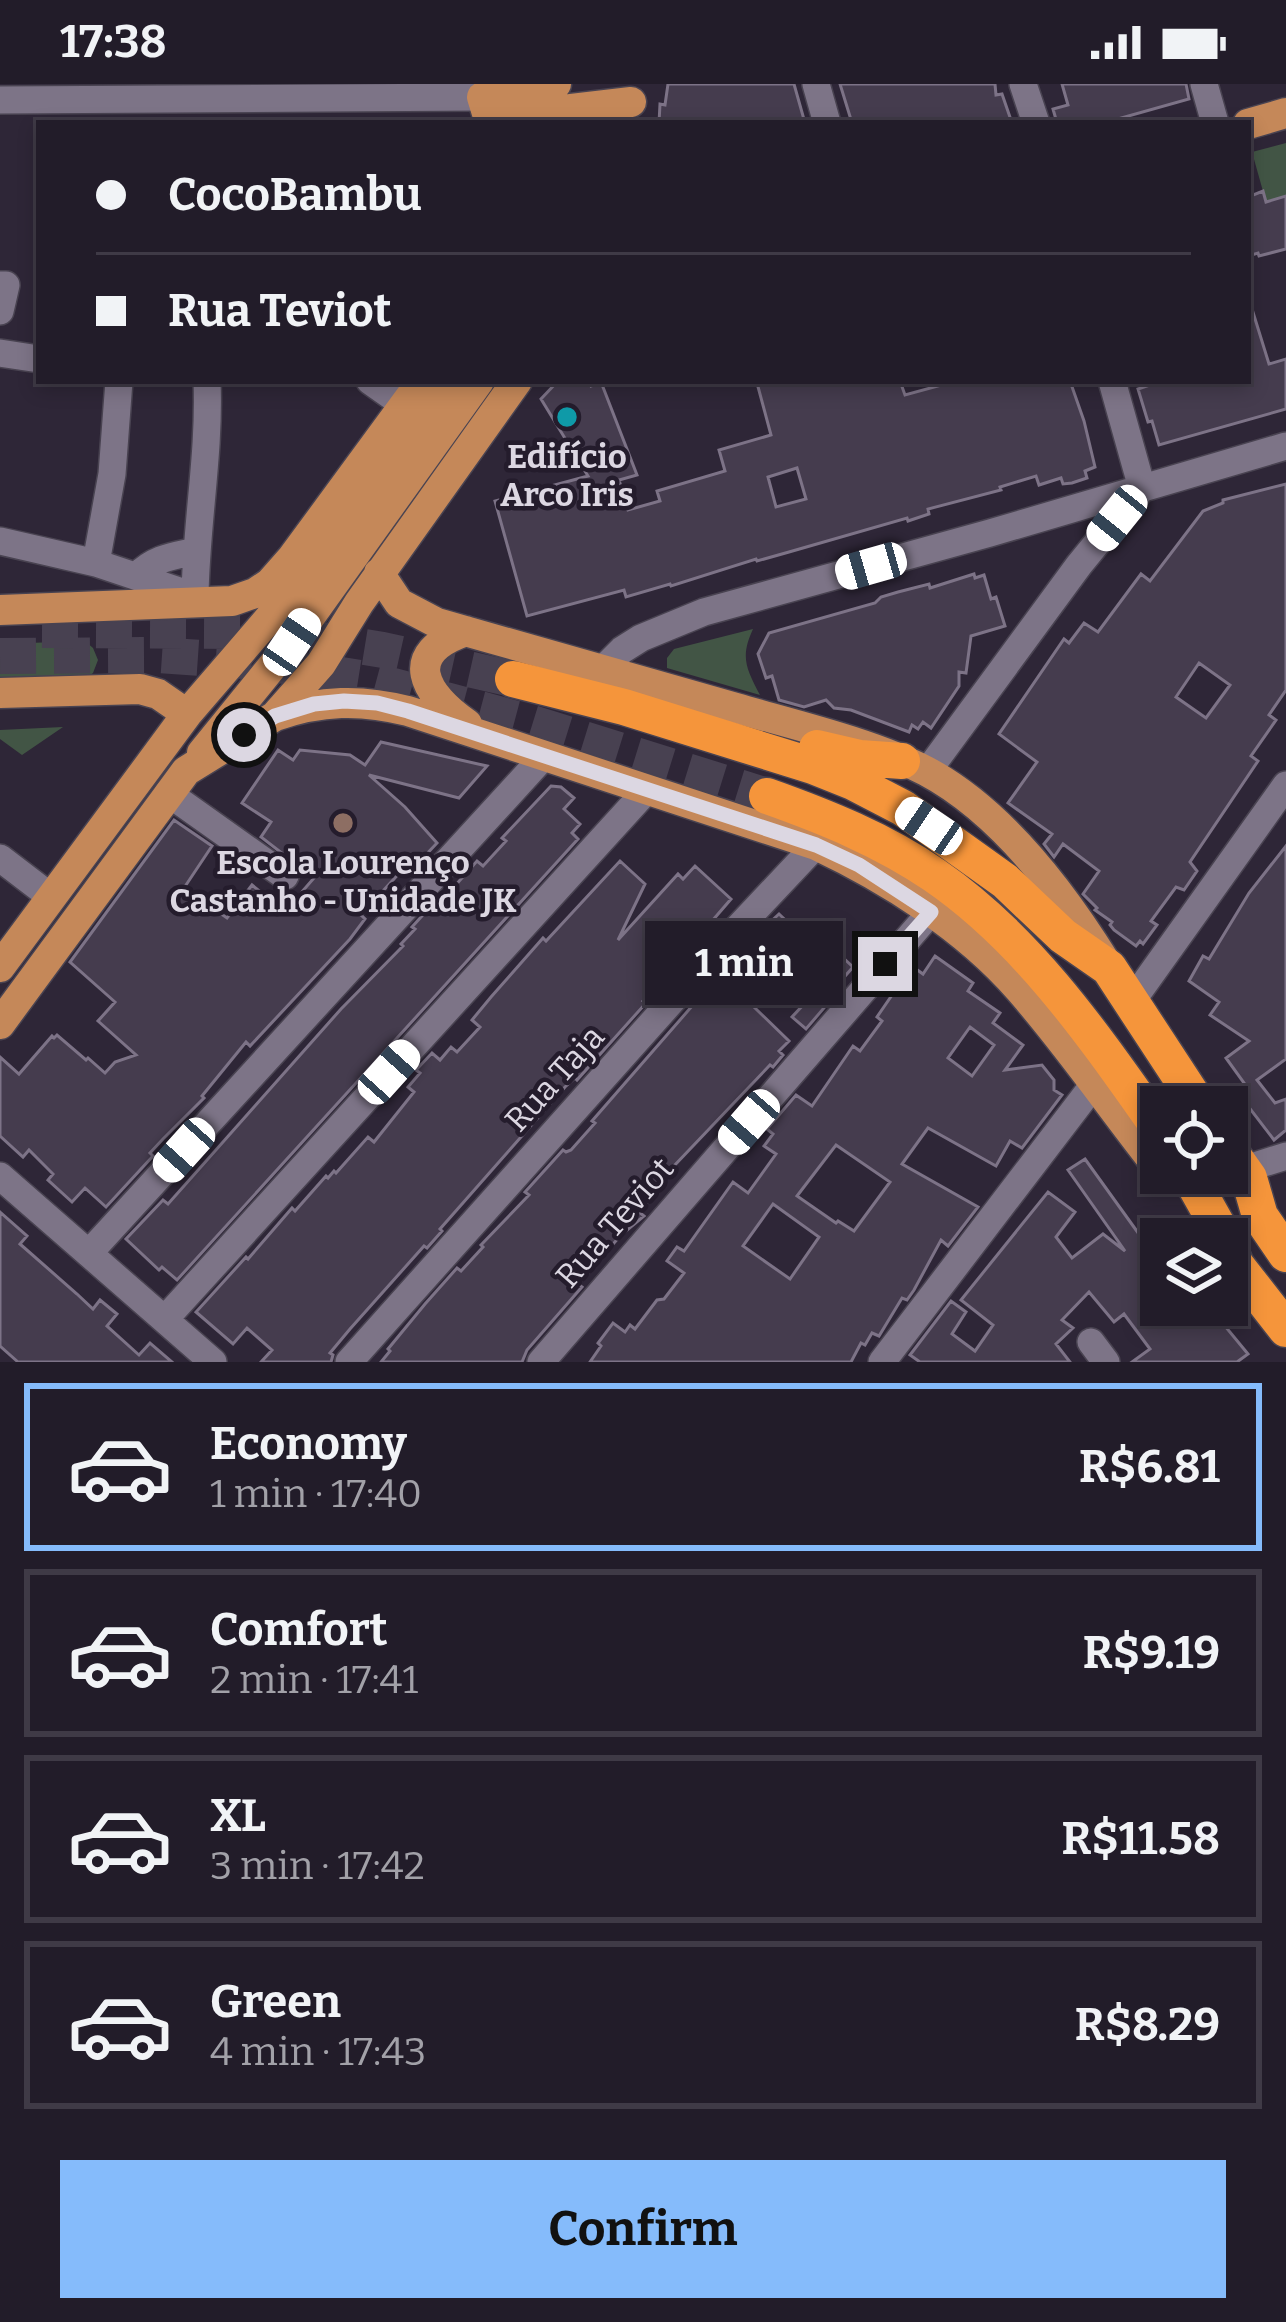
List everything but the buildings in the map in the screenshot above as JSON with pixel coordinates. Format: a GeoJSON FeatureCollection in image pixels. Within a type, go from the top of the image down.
{"type":"FeatureCollection","features":[{"type":"Feature","properties":{"kind":"highway"},"geometry":{"type":"LineString","coordinates":[[513,679],[637,695],[860,758],[914,767]]}},
{"type":"Feature","properties":{"kind":"highway"},"geometry":{"type":"LineString","coordinates":[[637,695],[853,782],[903,808],[1005,881],[1064,936],[1109,968],[1187,1086]]}},
{"type":"Feature","properties":{"kind":"highway"},"geometry":{"type":"LineString","coordinates":[[767,796],[855,829],[934,875],[985,915],[1056,990],[1140,1101]]}},
{"type":"Feature","properties":{"kind":"highway"},"geometry":{"type":"LineString","coordinates":[[1248,1187],[1260,1216],[1286,1255]]}},
{"type":"Feature","properties":{"kind":"highway"},"geometry":{"type":"LineString","coordinates":[[1248,1278],[1286,1330]]}},
{"type":"Feature","properties":{"kind":"main road"},"geometry":{"type":"LineString","coordinates":[[486,110],[524,92],[556,84]]}},
{"type":"Feature","properties":{"kind":"main road"},"geometry":{"type":"LineString","coordinates":[[512,120],[628,98]]}},
{"type":"Feature","properties":{"kind":"main road"},"geometry":{"type":"LineString","coordinates":[[1251,123],[1286,113]]}},
{"type":"Feature","properties":{"kind":"main road"},"geometry":{"type":"LineString","coordinates":[[0,967],[188,714],[310,571],[447,384]]}},
{"type":"Feature","properties":{"kind":"main road"},"geometry":{"type":"LineString","coordinates":[[0,1024],[177,782],[292,642],[477,384]]}},
{"type":"Feature","properties":{"kind":"main road"},"geometry":{"type":"LineString","coordinates":[[177,782],[275,716],[321,664],[379,573],[515,384]]}},
{"type":"Feature","properties":{"kind":"main road"},"geometry":{"type":"LineString","coordinates":[[0,610],[102,608],[255,593],[292,558],[413,393]]}},
{"type":"Feature","properties":{"kind":"main road"},"geometry":{"type":"LineString","coordinates":[[379,573],[399,604],[416,614],[602,670],[637,695]]}},
{"type":"Feature","properties":{"kind":"main road"},"geometry":{"type":"LineString","coordinates":[[466,631],[436,645],[425,671],[437,700],[478,732]]}},
{"type":"Feature","properties":{"kind":"main road"},"geometry":{"type":"LineString","coordinates":[[0,693],[140,689],[158,694],[188,714]]}},
{"type":"Feature","properties":{"kind":"main road"},"geometry":{"type":"LineString","coordinates":[[275,716],[314,704],[377,703],[816,845],[859,865],[931,912],[1017,987],[1140,1143]]}},
{"type":"Feature","properties":{"kind":"main road"},"geometry":{"type":"LineString","coordinates":[[914,767],[985,814],[1036,866],[1109,968]]}},
{"type":"Feature","properties":{"kind":"main road"},"geometry":{"type":"LineString","coordinates":[[1248,1176],[1286,1221]]}},
{"type":"Feature","properties":{"kind":"main road"},"geometry":{"type":"LineString","coordinates":[[1181,1194],[1201,1218]]}},
{"type":"Feature","properties":{"kind":"street"},"geometry":{"type":"LineString","coordinates":[[816,84],[826,120]]}},
{"type":"Feature","properties":{"kind":"street"},"geometry":{"type":"LineString","coordinates":[[1023,84],[1035,120]]}},
{"type":"Feature","properties":{"kind":"street"},"geometry":{"type":"LineString","coordinates":[[1204,84],[1214,120]]}},
{"type":"Feature","properties":{"kind":"street"},"geometry":{"type":"LineString","coordinates":[[12,94],[115,111],[284,90],[394,90],[486,110]]}},
{"type":"Feature","properties":{"kind":"street"},"geometry":{"type":"LineString","coordinates":[[0,285],[6,285],[0,311]]}},
{"type":"Feature","properties":{"kind":"street"},"geometry":{"type":"LineString","coordinates":[[0,353],[36,359]]}},
{"type":"Feature","properties":{"kind":"street"},"geometry":{"type":"LineString","coordinates":[[102,608],[110,594],[96,563],[112,474],[119,384]]}},
{"type":"Feature","properties":{"kind":"street"},"geometry":{"type":"LineString","coordinates":[[0,541],[96,563],[205,600],[196,551],[208,384]]}},
{"type":"Feature","properties":{"kind":"street"},"geometry":{"type":"LineString","coordinates":[[381,384],[413,393]]}},
{"type":"Feature","properties":{"kind":"street"},"geometry":{"type":"LineString","coordinates":[[1113,384],[1142,488]]}},
{"type":"Feature","properties":{"kind":"street"},"geometry":{"type":"LineString","coordinates":[[602,670],[641,638],[704,613],[1286,446]]}},
{"type":"Feature","properties":{"kind":"street"},"geometry":{"type":"LineString","coordinates":[[914,767],[1142,488]]}},
{"type":"Feature","properties":{"kind":"street"},"geometry":{"type":"LineString","coordinates":[[1027,522],[1065,532],[1079,565]]}},
{"type":"Feature","properties":{"kind":"street"},"geometry":{"type":"LineString","coordinates":[[137,576],[148,564],[196,551]]}},
{"type":"Feature","properties":{"kind":"street"},"geometry":{"type":"LineString","coordinates":[[637,695],[641,638]]}},
{"type":"Feature","properties":{"kind":"street"},"geometry":{"type":"LineString","coordinates":[[89,1253],[545,755]]}},
{"type":"Feature","properties":{"kind":"street"},"geometry":{"type":"LineString","coordinates":[[177,782],[285,876]]}},
{"type":"Feature","properties":{"kind":"street"},"geometry":{"type":"LineString","coordinates":[[1132,1001],[1286,785]]}},
{"type":"Feature","properties":{"kind":"street"},"geometry":{"type":"LineString","coordinates":[[165,1319],[646,791]]}},
{"type":"Feature","properties":{"kind":"street","name":"Rua Taja"},"geometry":{"type":"LineString","coordinates":[[350,1362],[816,845]]}},
{"type":"Feature","properties":{"kind":"street"},"geometry":{"type":"LineString","coordinates":[[0,858],[51,897]]}},
{"type":"Feature","properties":{"kind":"street","name":"Rua Teviot"},"geometry":{"type":"LineString","coordinates":[[542,1362],[931,912]]}},
{"type":"Feature","properties":{"kind":"street"},"geometry":{"type":"LineString","coordinates":[[883,1362],[1095,1083]]}},
{"type":"Feature","properties":{"kind":"street"},"geometry":{"type":"LineString","coordinates":[[1248,1163],[1286,1156]]}},
{"type":"Feature","properties":{"kind":"street"},"geometry":{"type":"LineString","coordinates":[[0,1176],[213,1362]]}},
{"type":"Feature","properties":{"kind":"green space"},"geometry":{"type":"Polygon","coordinates":[[[1286,143],[1286,196],[1266,202],[1252,152],[1286,143]]]}},
{"type":"Feature","properties":{"kind":"green space"},"geometry":{"type":"Polygon","coordinates":[[[753,629],[746,662],[760,695],[667,668],[674,649],[753,629]]]}},
{"type":"Feature","properties":{"kind":"green space"},"geometry":{"type":"Polygon","coordinates":[[[85,641],[98,660],[85,679],[0,685],[0,644],[85,641]]]}},
{"type":"Feature","properties":{"kind":"green space"},"geometry":{"type":"Polygon","coordinates":[[[63,727],[22,755],[0,739],[0,730],[63,727]]]}},
{"type":"Feature","properties":{"kind":"tunnel"},"geometry":{"type":"LineString","coordinates":[[600,120],[608,84]]}},
{"type":"Feature","properties":{"kind":"tunnel"},"geometry":{"type":"LineString","coordinates":[[42,630],[266,631],[383,650],[513,679]]}},
{"type":"Feature","properties":{"kind":"tunnel"},"geometry":{"type":"LineString","coordinates":[[0,656],[157,655],[259,662],[367,679],[532,723],[767,796]]}},
{"type":"Feature","properties":{"kind":"place","name":"Edifício Arco Iris"},"geometry":{"type":"Point","coordinates":[567,417]}},
{"type":"Feature","properties":{"kind":"place","name":"Escola Lourenço Castanho - Unidade JK"},"geometry":{"type":"Point","coordinates":[343,823]}},
{"type":"Feature","properties":{"kind":"route"},"geometry":{"type":"LineString","coordinates":[[244,735],[275,716],[314,704],[377,703],[816,845],[859,865],[931,912],[885,964]]}}]}
